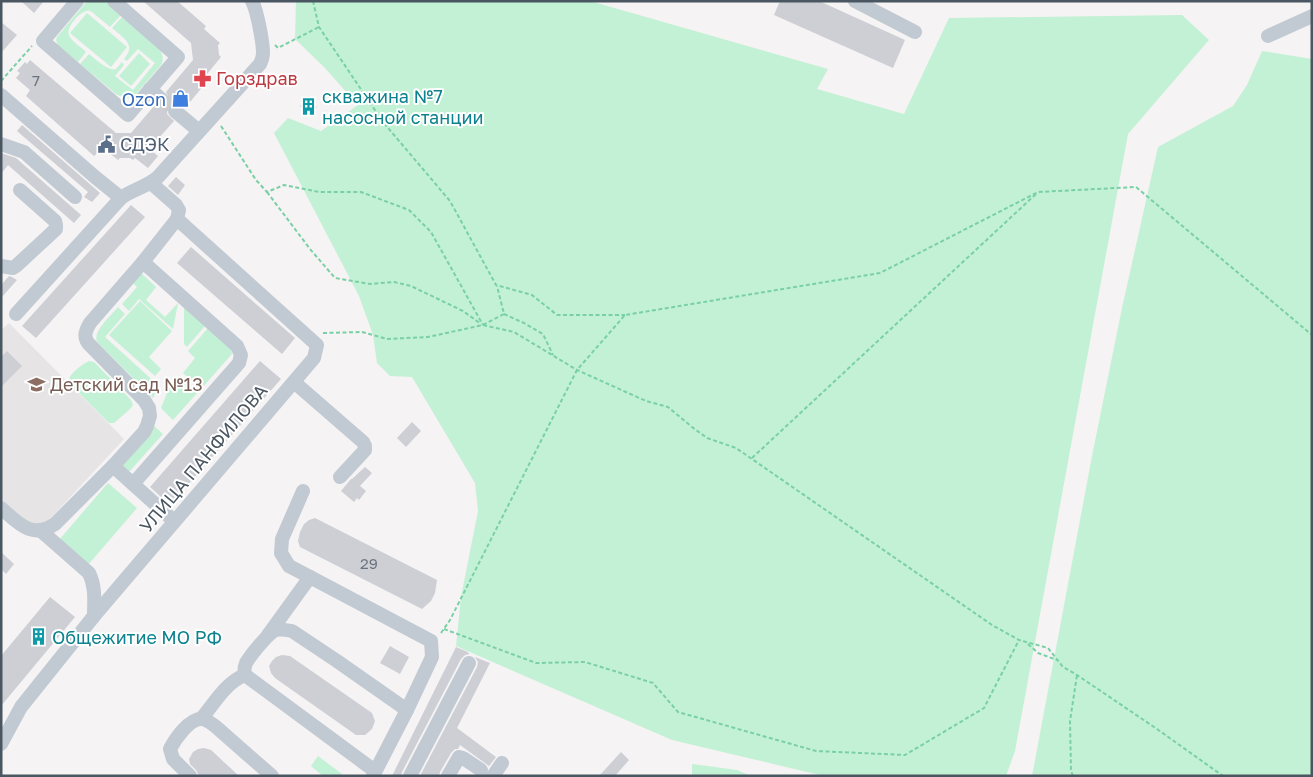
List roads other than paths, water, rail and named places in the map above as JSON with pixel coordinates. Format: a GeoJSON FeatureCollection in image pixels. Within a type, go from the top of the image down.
{"type":"FeatureCollection","features":[{"type":"Feature","properties":{"kind":"street"},"geometry":{"type":"LineString","coordinates":[[77,1],[42,40],[128,115],[155,94],[178,57],[114,1]]}},
{"type":"Feature","properties":{"kind":"street"},"geometry":{"type":"LineString","coordinates":[[16,314],[121,198],[129,192],[151,183],[158,177],[260,64],[263,51],[256,12],[252,1]]}},
{"type":"Feature","properties":{"kind":"street"},"geometry":{"type":"LineString","coordinates":[[856,1],[915,32]]}},
{"type":"Feature","properties":{"kind":"street"},"geometry":{"type":"LineString","coordinates":[[1268,36],[1312,16]]}},
{"type":"Feature","properties":{"kind":"street"},"geometry":{"type":"LineString","coordinates":[[1,95],[121,198]]}},
{"type":"Feature","properties":{"kind":"street"},"geometry":{"type":"LineString","coordinates":[[175,111],[199,131]]}},
{"type":"Feature","properties":{"kind":"street"},"geometry":{"type":"LineString","coordinates":[[1,144],[24,152],[75,197]]}},
{"type":"Feature","properties":{"kind":"street"},"geometry":{"type":"LineString","coordinates":[[1,508],[26,528],[40,530],[49,528],[113,466],[147,426],[149,412],[144,400],[88,343],[85,332],[90,323],[143,262],[177,219],[179,210],[176,205],[151,183]]}},
{"type":"Feature","properties":{"kind":"street"},"geometry":{"type":"LineString","coordinates":[[1,266],[13,268],[16,266],[56,229],[55,221],[20,190]]}},
{"type":"Feature","properties":{"kind":"street","name":"УЛИЦА ПАНФИЛОВА"},"geometry":{"type":"LineString","coordinates":[[1,744],[21,707],[94,616],[314,358],[317,345],[177,219]]}},
{"type":"Feature","properties":{"kind":"street"},"geometry":{"type":"LineString","coordinates":[[133,484],[239,364],[241,355],[237,346],[143,262]]}},
{"type":"Feature","properties":{"kind":"street"},"geometry":{"type":"LineString","coordinates":[[294,382],[363,442],[365,446],[364,450],[340,477]]}},
{"type":"Feature","properties":{"kind":"street"},"geometry":{"type":"LineString","coordinates":[[113,466],[174,521]]}},
{"type":"Feature","properties":{"kind":"street"},"geometry":{"type":"LineString","coordinates":[[303,492],[282,538],[281,553],[289,566],[310,577],[431,641],[432,657],[374,773],[245,675],[244,671],[247,662],[310,577]]}},
{"type":"Feature","properties":{"kind":"street"},"geometry":{"type":"LineString","coordinates":[[40,530],[89,573],[94,588],[94,616]]}},
{"type":"Feature","properties":{"kind":"street"},"geometry":{"type":"LineString","coordinates":[[268,635],[276,630],[292,631],[406,710]]}},
{"type":"Feature","properties":{"kind":"street"},"geometry":{"type":"LineString","coordinates":[[410,776],[469,663]]}},
{"type":"Feature","properties":{"kind":"street"},"geometry":{"type":"LineString","coordinates":[[201,719],[230,683],[245,675]]}},
{"type":"Feature","properties":{"kind":"street"},"geometry":{"type":"LineString","coordinates":[[190,776],[173,759],[170,749],[174,741],[189,724],[194,720],[201,719],[207,720],[215,726],[272,776]]}},
{"type":"Feature","properties":{"kind":"street"},"geometry":{"type":"LineString","coordinates":[[448,776],[459,757],[487,773],[502,763]]}},
{"type":"Feature","properties":{"kind":"tunnel"},"geometry":{"type":"LineString","coordinates":[[160,98],[175,111]]}},
{"type":"Feature","properties":{"kind":"place","name":"Горздрав"},"geometry":{"type":"Point","coordinates":[202,78]}},
{"type":"Feature","properties":{"kind":"place","name":"Ozon"},"geometry":{"type":"Point","coordinates":[180,99]}},
{"type":"Feature","properties":{"kind":"place","name":"скважина №7 насосной станции"},"geometry":{"type":"Point","coordinates":[308,106]}},
{"type":"Feature","properties":{"kind":"place","name":"СДЭК"},"geometry":{"type":"Point","coordinates":[106,144]}},
{"type":"Feature","properties":{"kind":"place","name":"Детский сад №13"},"geometry":{"type":"Point","coordinates":[36,384]}},
{"type":"Feature","properties":{"kind":"place","name":"Общежитие МО РФ"},"geometry":{"type":"Point","coordinates":[38,637]}}]}
